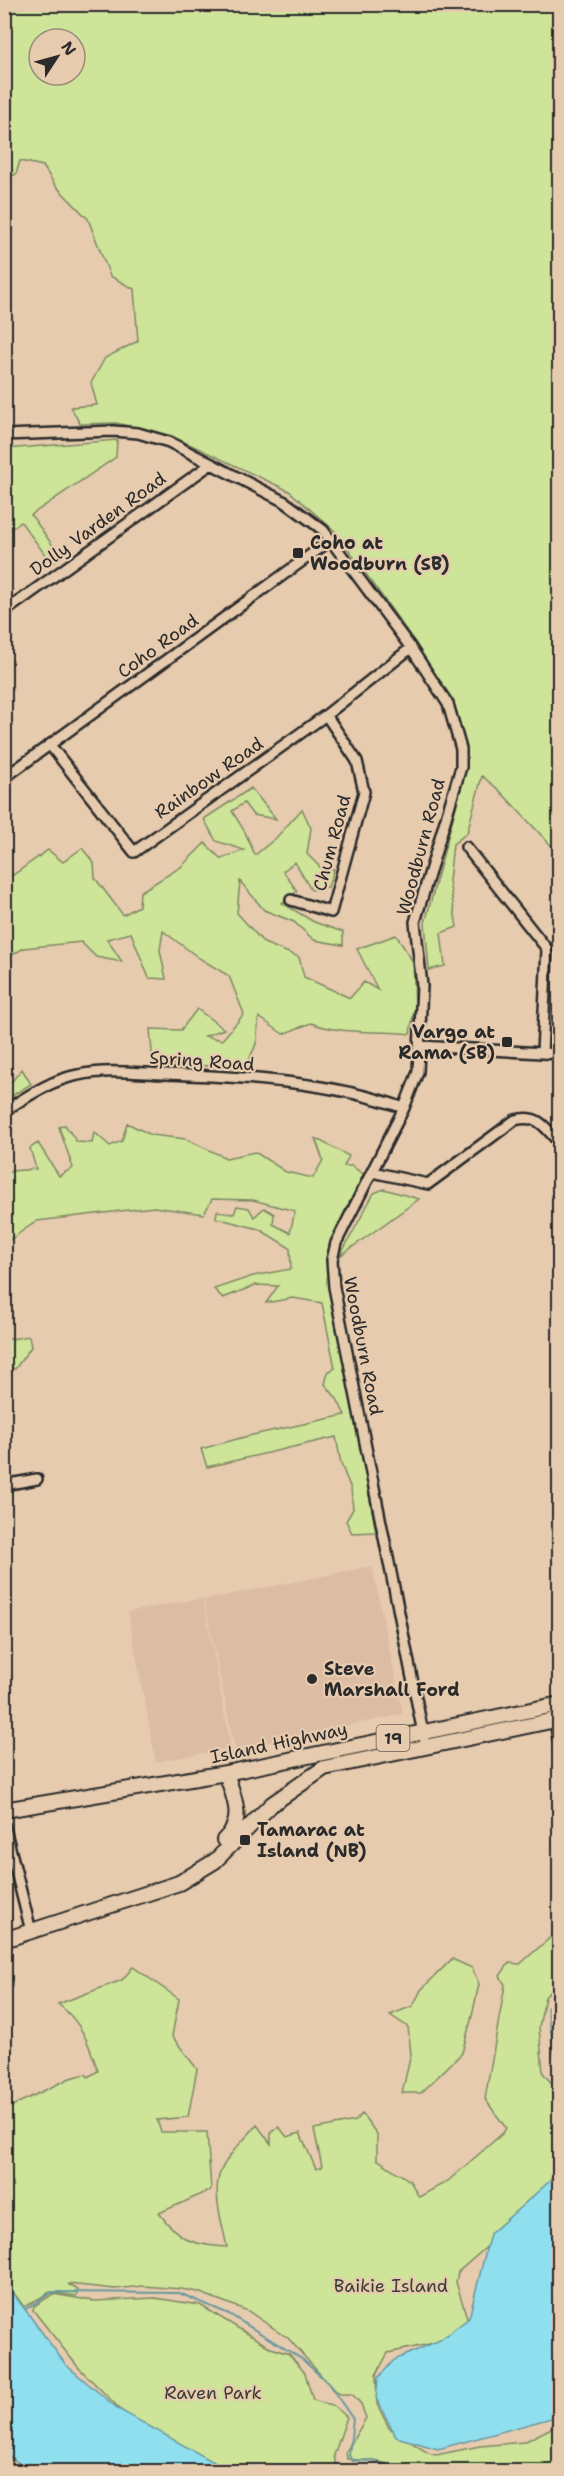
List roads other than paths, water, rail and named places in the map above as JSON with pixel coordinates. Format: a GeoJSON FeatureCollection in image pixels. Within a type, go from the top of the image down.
{"type":"FeatureCollection","features":[{"type":"Feature","properties":{"kind":"main road","name":"Island Highway"},"geometry":{"type":"LineString","coordinates":[[4,1810],[226,1773],[556,1704]]}},
{"type":"Feature","properties":{"kind":"main road","name":"Island Highway"},"geometry":{"type":"LineString","coordinates":[[179,1883],[215,1860],[272,1804],[324,1768],[557,1719]]}},
{"type":"Feature","properties":{"kind":"main road"},"geometry":{"type":"LineString","coordinates":[[179,1883],[234,1831],[239,1814],[226,1773]]}},
{"type":"Feature","properties":{"kind":"main road","name":"19"},"geometry":{"type":"LineString","coordinates":[[4,1940],[179,1883]]}},
{"type":"Feature","properties":{"kind":"street","name":"Woodburn Road"},"geometry":{"type":"LineString","coordinates":[[4,435],[113,430],[138,433],[169,442],[285,502],[323,530],[411,648],[448,704],[461,749],[461,767],[416,922],[423,986],[418,1072],[404,1108],[336,1243],[332,1260],[332,1278],[426,1746]]}},
{"type":"Feature","properties":{"kind":"street","name":"Dolly Varden Road"},"geometry":{"type":"LineString","coordinates":[[4,612],[211,464]]}},
{"type":"Feature","properties":{"kind":"street","name":"Coho Road"},"geometry":{"type":"LineString","coordinates":[[4,778],[331,540]]}},
{"type":"Feature","properties":{"kind":"street","name":"Rainbow Road"},"geometry":{"type":"LineString","coordinates":[[50,745],[134,852],[326,715],[411,648]]}},
{"type":"Feature","properties":{"kind":"street","name":"Chum Road"},"geometry":{"type":"LineString","coordinates":[[291,900],[331,912],[364,792],[357,761],[326,715]]}},
{"type":"Feature","properties":{"kind":"street"},"geometry":{"type":"LineString","coordinates":[[466,847],[547,949],[542,1053]]}},
{"type":"Feature","properties":{"kind":"street"},"geometry":{"type":"LineString","coordinates":[[420,1046],[560,1054]]}},
{"type":"Feature","properties":{"kind":"street","name":"Spring Road"},"geometry":{"type":"LineString","coordinates":[[4,1111],[44,1086],[76,1075],[103,1072],[221,1077],[312,1086],[375,1097],[404,1108]]}},
{"type":"Feature","properties":{"kind":"street"},"geometry":{"type":"LineString","coordinates":[[372,1172],[428,1184],[515,1120],[528,1116],[541,1122],[560,1144]]}},
{"type":"Feature","properties":{"kind":"street"},"geometry":{"type":"LineString","coordinates":[[4,1485],[37,1479]]}},
{"type":"Feature","properties":{"kind":"street"},"geometry":{"type":"LineString","coordinates":[[556,1704],[560,1749]]}},
{"type":"Feature","properties":{"kind":"street"},"geometry":{"type":"LineString","coordinates":[[4,1824],[31,1931]]}},
{"type":"Feature","properties":{"kind":"water"},"geometry":{"type":"Polygon","coordinates":[[[559,1997],[559,2082],[547,2008],[559,1997]]]}},
{"type":"Feature","properties":{"kind":"water"},"geometry":{"type":"Polygon","coordinates":[[[559,2173],[559,2416],[438,2449],[396,2437],[376,2398],[378,2378],[394,2360],[440,2340],[469,2318],[490,2234],[559,2173]]]}},
{"type":"Feature","properties":{"kind":"water"},"geometry":{"type":"Polygon","coordinates":[[[4,2281],[66,2365],[118,2409],[230,2471],[30,2471],[5,2453],[4,2281]]]}},
{"type":"Feature","properties":{"kind":"waterway"},"geometry":{"type":"LineString","coordinates":[[26,2309],[52,2292],[179,2293],[229,2314],[302,2359],[328,2383],[353,2419],[349,2456],[353,2461],[371,2460],[404,2472]]}},
{"type":"Feature","properties":{"kind":"waterway"},"geometry":{"type":"LineString","coordinates":[[545,2472],[560,2470]]}},
{"type":"Feature","properties":{"kind":"place","name":"Coho at Woodburn (SB)"},"geometry":{"type":"Point","coordinates":[298,553]}},
{"type":"Feature","properties":{"kind":"place","name":"Vargo at Rama (SB)"},"geometry":{"type":"Point","coordinates":[507,1042]}},
{"type":"Feature","properties":{"kind":"place","name":"Steve Marshall Ford"},"geometry":{"type":"Point","coordinates":[312,1679]}},
{"type":"Feature","properties":{"kind":"place","name":"Tamarac at Island (NB)"},"geometry":{"type":"Point","coordinates":[245,1840]}},
{"type":"Feature","properties":{"kind":"park label","name":"Baikie Island"},"geometry":{"type":"Point","coordinates":[391,2286]}},
{"type":"Feature","properties":{"kind":"park label","name":"Raven Park"},"geometry":{"type":"Point","coordinates":[213,2393]}}]}
